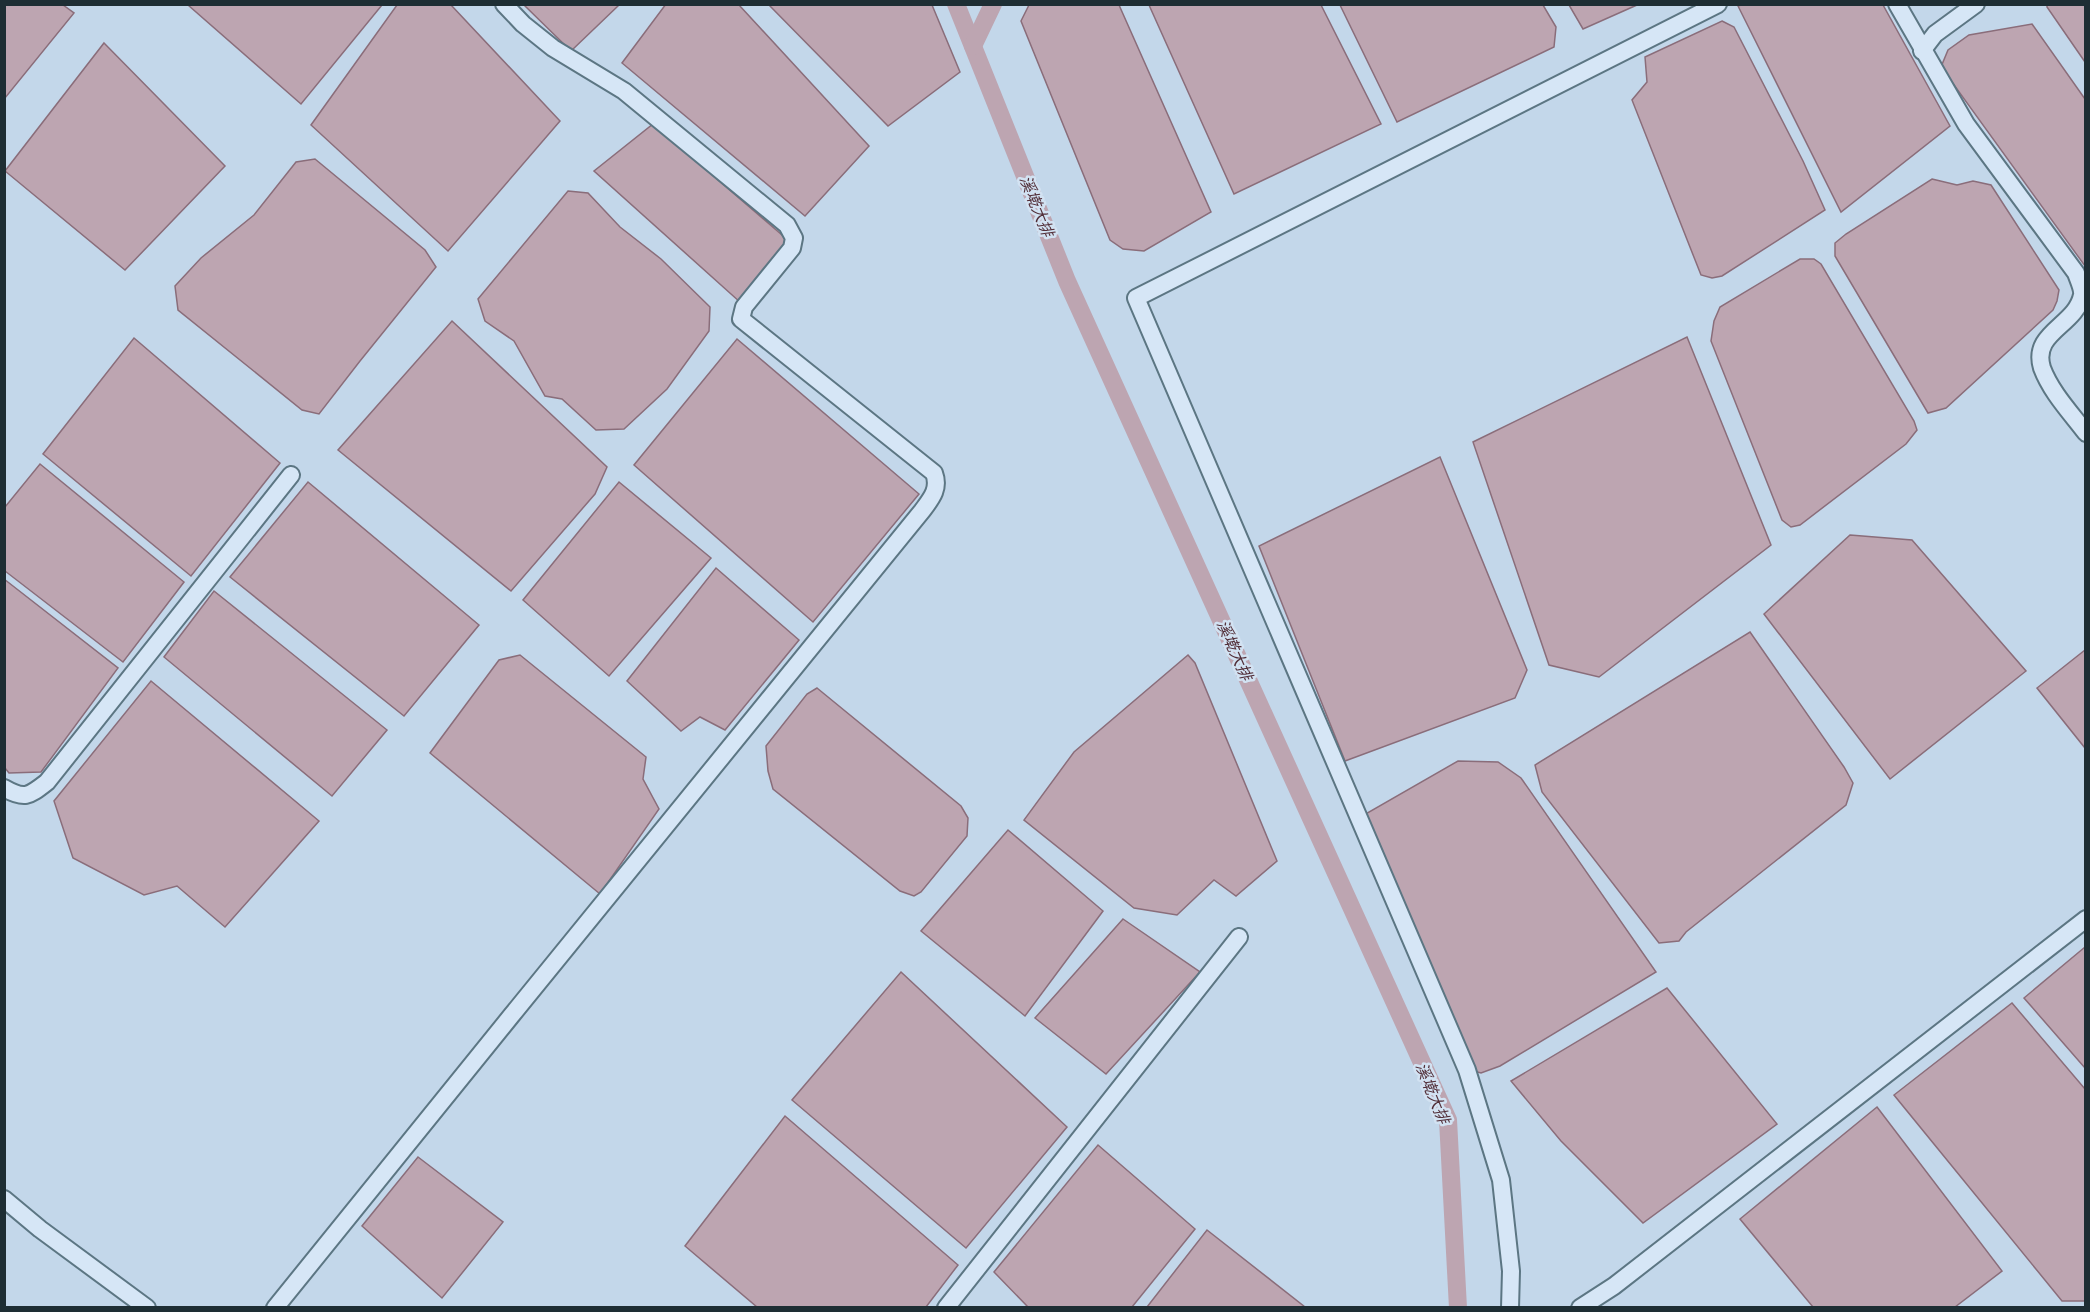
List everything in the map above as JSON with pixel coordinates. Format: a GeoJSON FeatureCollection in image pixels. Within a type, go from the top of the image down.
{"type":"FeatureCollection","features":[{"type":"Feature","properties":{"kind":"lane"},"geometry":{"type":"LineString","coordinates":[[275,1308],[517,1006],[688,801],[914,520],[934,494],[937,481],[934,473],[741,319],[744,307],[792,248],[794,238],[786,225],[624,91],[553,48],[523,24],[504,4]]}},
{"type":"Feature","properties":{"kind":"lane"},"geometry":{"type":"LineString","coordinates":[[1510,1308],[1511,1271],[1501,1180],[1467,1070],[1136,298],[1718,4]]}},
{"type":"Feature","properties":{"kind":"lane"},"geometry":{"type":"LineString","coordinates":[[1896,4],[1966,124],[2076,273],[2082,294],[2074,311],[2044,340],[2041,352],[2042,365],[2050,386],[2085,433]]}},
{"type":"Feature","properties":{"kind":"lane"},"geometry":{"type":"LineString","coordinates":[[1922,51],[1935,34],[1976,4]]}},
{"type":"Feature","properties":{"kind":"lane"},"geometry":{"type":"LineString","coordinates":[[4,788],[18,796],[30,795],[47,782],[291,475]]}},
{"type":"Feature","properties":{"kind":"lane"},"geometry":{"type":"LineString","coordinates":[[1580,1308],[1614,1286],[2085,919]]}},
{"type":"Feature","properties":{"kind":"lane"},"geometry":{"type":"LineString","coordinates":[[946,1308],[1239,937]]}},
{"type":"Feature","properties":{"kind":"lane"},"geometry":{"type":"LineString","coordinates":[[4,1199],[40,1229],[147,1308]]}},
{"type":"Feature","properties":{"kind":"shaded area"},"geometry":{"type":"Polygon","coordinates":[[[5,4],[63,5],[74,13],[5,98],[5,4]]]}},
{"type":"Feature","properties":{"kind":"shaded area"},"geometry":{"type":"Polygon","coordinates":[[[666,4],[739,5],[869,146],[805,216],[622,63],[666,4]]]}},
{"type":"Feature","properties":{"kind":"shaded area"},"geometry":{"type":"Polygon","coordinates":[[[188,5],[382,5],[301,104],[188,5]]]}},
{"type":"Feature","properties":{"kind":"shaded area"},"geometry":{"type":"Polygon","coordinates":[[[397,5],[451,5],[560,121],[448,251],[311,125],[397,5]]]}},
{"type":"Feature","properties":{"kind":"shaded area"},"geometry":{"type":"Polygon","coordinates":[[[524,5],[619,5],[571,51],[524,5]]]}},
{"type":"Feature","properties":{"kind":"shaded area"},"geometry":{"type":"Polygon","coordinates":[[[769,5],[932,5],[960,72],[888,126],[769,5]]]}},
{"type":"Feature","properties":{"kind":"shaded area"},"geometry":{"type":"Polygon","coordinates":[[[1029,5],[1119,5],[1211,212],[1144,251],[1123,249],[1110,240],[1021,21],[1029,5]]]}},
{"type":"Feature","properties":{"kind":"shaded area"},"geometry":{"type":"Polygon","coordinates":[[[1149,5],[1321,5],[1381,124],[1234,194],[1149,5]]]}},
{"type":"Feature","properties":{"kind":"shaded area"},"geometry":{"type":"Polygon","coordinates":[[[1340,5],[1543,5],[1556,27],[1554,47],[1397,122],[1340,5]]]}},
{"type":"Feature","properties":{"kind":"shaded area"},"geometry":{"type":"Polygon","coordinates":[[[1569,5],[1637,5],[1583,29],[1569,5]]]}},
{"type":"Feature","properties":{"kind":"shaded area"},"geometry":{"type":"Polygon","coordinates":[[[1883,5],[1950,126],[1841,212],[1738,6],[1883,5]]]}},
{"type":"Feature","properties":{"kind":"shaded area"},"geometry":{"type":"Polygon","coordinates":[[[2047,5],[2085,5],[2085,62],[2047,7],[2047,5]]]}},
{"type":"Feature","properties":{"kind":"shaded area"},"geometry":{"type":"Polygon","coordinates":[[[1722,21],[1734,27],[1803,161],[1825,210],[1722,276],[1712,278],[1701,275],[1632,100],[1647,82],[1645,57],[1722,21]]]}},
{"type":"Feature","properties":{"kind":"shaded area"},"geometry":{"type":"Polygon","coordinates":[[[2032,24],[2085,99],[2085,266],[1941,67],[1948,50],[1969,35],[2032,24]]]}},
{"type":"Feature","properties":{"kind":"shaded area"},"geometry":{"type":"Polygon","coordinates":[[[104,43],[225,166],[125,270],[5,171],[104,43]]]}},
{"type":"Feature","properties":{"kind":"shaded area"},"geometry":{"type":"Polygon","coordinates":[[[653,124],[789,241],[741,303],[594,171],[653,124]]]}},
{"type":"Feature","properties":{"kind":"shaded area"},"geometry":{"type":"Polygon","coordinates":[[[315,159],[425,250],[436,267],[319,414],[302,410],[178,310],[175,286],[201,258],[254,215],[296,162],[315,159]]]}},
{"type":"Feature","properties":{"kind":"shaded area"},"geometry":{"type":"Polygon","coordinates":[[[1932,179],[1957,185],[1973,181],[1991,185],[2059,290],[2053,310],[1946,408],[1928,413],[1835,256],[1835,243],[1932,179]]]}},
{"type":"Feature","properties":{"kind":"shaded area"},"geometry":{"type":"Polygon","coordinates":[[[568,191],[588,193],[620,227],[661,259],[710,307],[709,331],[667,389],[624,429],[596,430],[562,399],[545,396],[514,341],[485,321],[478,299],[568,191]]]}},
{"type":"Feature","properties":{"kind":"shaded area"},"geometry":{"type":"Polygon","coordinates":[[[1800,259],[1814,259],[1821,264],[1914,421],[1917,430],[1906,444],[1800,525],[1791,527],[1782,520],[1711,341],[1714,321],[1720,307],[1800,259]]]}},
{"type":"Feature","properties":{"kind":"shaded area"},"geometry":{"type":"Polygon","coordinates":[[[452,321],[607,467],[595,494],[511,591],[338,450],[452,321]]]}},
{"type":"Feature","properties":{"kind":"shaded area"},"geometry":{"type":"Polygon","coordinates":[[[1687,337],[1771,545],[1599,677],[1549,665],[1473,442],[1687,337]]]}},
{"type":"Feature","properties":{"kind":"shaded area"},"geometry":{"type":"Polygon","coordinates":[[[134,338],[280,463],[191,576],[43,454],[134,338]]]}},
{"type":"Feature","properties":{"kind":"shaded area"},"geometry":{"type":"Polygon","coordinates":[[[737,339],[919,494],[813,622],[634,465],[737,339]]]}},
{"type":"Feature","properties":{"kind":"shaded area"},"geometry":{"type":"Polygon","coordinates":[[[1440,457],[1527,670],[1515,698],[1345,761],[1259,546],[1440,457]]]}},
{"type":"Feature","properties":{"kind":"shaded area"},"geometry":{"type":"Polygon","coordinates":[[[40,464],[184,582],[123,662],[5,571],[5,507],[40,464]]]}},
{"type":"Feature","properties":{"kind":"shaded area"},"geometry":{"type":"Polygon","coordinates":[[[308,482],[479,625],[404,716],[230,577],[308,482]]]}},
{"type":"Feature","properties":{"kind":"shaded area"},"geometry":{"type":"Polygon","coordinates":[[[619,482],[711,558],[609,676],[523,600],[619,482]]]}},
{"type":"Feature","properties":{"kind":"shaded area"},"geometry":{"type":"Polygon","coordinates":[[[1850,535],[1912,540],[2026,671],[1890,779],[1764,614],[1850,535]]]}},
{"type":"Feature","properties":{"kind":"shaded area"},"geometry":{"type":"Polygon","coordinates":[[[716,568],[799,640],[725,730],[700,717],[681,731],[627,681],[716,568]]]}},
{"type":"Feature","properties":{"kind":"shaded area"},"geometry":{"type":"Polygon","coordinates":[[[4,579],[118,668],[41,772],[9,773],[5,768],[4,579]]]}},
{"type":"Feature","properties":{"kind":"shaded area"},"geometry":{"type":"Polygon","coordinates":[[[214,591],[387,730],[332,796],[164,657],[214,591]]]}},
{"type":"Feature","properties":{"kind":"shaded area"},"geometry":{"type":"Polygon","coordinates":[[[1750,632],[1853,783],[1846,805],[1686,932],[1679,941],[1659,943],[1542,792],[1535,765],[1750,632]]]}},
{"type":"Feature","properties":{"kind":"shaded area"},"geometry":{"type":"Polygon","coordinates":[[[2085,650],[2085,748],[2037,688],[2085,650]]]}},
{"type":"Feature","properties":{"kind":"shaded area"},"geometry":{"type":"Polygon","coordinates":[[[520,655],[646,757],[643,779],[659,809],[600,894],[430,753],[499,660],[520,655]]]}},
{"type":"Feature","properties":{"kind":"shaded area"},"geometry":{"type":"Polygon","coordinates":[[[1188,655],[1195,663],[1277,861],[1236,896],[1214,880],[1177,915],[1134,908],[1024,820],[1074,752],[1188,655]]]}},
{"type":"Feature","properties":{"kind":"shaded area"},"geometry":{"type":"Polygon","coordinates":[[[151,681],[319,821],[225,927],[177,886],[144,895],[73,858],[54,801],[151,681]]]}},
{"type":"Feature","properties":{"kind":"shaded area"},"geometry":{"type":"Polygon","coordinates":[[[817,688],[961,806],[968,818],[967,836],[921,892],[914,896],[900,891],[773,789],[768,771],[766,746],[807,694],[817,688]]]}},
{"type":"Feature","properties":{"kind":"shaded area"},"geometry":{"type":"Polygon","coordinates":[[[1458,761],[1498,762],[1521,778],[1656,972],[1500,1066],[1481,1073],[1463,1068],[1362,816],[1458,761]]]}},
{"type":"Feature","properties":{"kind":"shaded area"},"geometry":{"type":"Polygon","coordinates":[[[1008,830],[1103,911],[1025,1016],[921,931],[1008,830]]]}},
{"type":"Feature","properties":{"kind":"shaded area"},"geometry":{"type":"Polygon","coordinates":[[[1123,919],[1200,972],[1106,1074],[1035,1018],[1123,919]]]}},
{"type":"Feature","properties":{"kind":"shaded area"},"geometry":{"type":"Polygon","coordinates":[[[2085,947],[2085,1068],[2024,998],[2085,947]]]}},
{"type":"Feature","properties":{"kind":"shaded area"},"geometry":{"type":"Polygon","coordinates":[[[901,972],[1067,1127],[966,1248],[792,1100],[901,972]]]}},
{"type":"Feature","properties":{"kind":"shaded area"},"geometry":{"type":"Polygon","coordinates":[[[1667,988],[1777,1124],[1643,1223],[1561,1141],[1511,1081],[1667,988]]]}},
{"type":"Feature","properties":{"kind":"shaded area"},"geometry":{"type":"Polygon","coordinates":[[[2012,1003],[2085,1089],[2085,1301],[2062,1301],[1894,1095],[2012,1003]]]}},
{"type":"Feature","properties":{"kind":"shaded area"},"geometry":{"type":"Polygon","coordinates":[[[1877,1107],[2002,1271],[1955,1307],[1813,1307],[1740,1219],[1877,1107]]]}},
{"type":"Feature","properties":{"kind":"shaded area"},"geometry":{"type":"Polygon","coordinates":[[[785,1116],[958,1265],[926,1307],[757,1307],[685,1246],[785,1116]]]}},
{"type":"Feature","properties":{"kind":"shaded area"},"geometry":{"type":"Polygon","coordinates":[[[1098,1145],[1195,1229],[1132,1307],[1028,1307],[994,1272],[1098,1145]]]}},
{"type":"Feature","properties":{"kind":"shaded area"},"geometry":{"type":"Polygon","coordinates":[[[418,1157],[503,1222],[442,1298],[362,1226],[418,1157]]]}},
{"type":"Feature","properties":{"kind":"shaded area"},"geometry":{"type":"Polygon","coordinates":[[[1207,1230],[1305,1307],[1147,1307],[1207,1230]]]}},
{"type":"Feature","properties":{"kind":"waterway","name":"溪墘大排"},"geometry":{"type":"LineString","coordinates":[[956,4],[1067,281],[1448,1120],[1458,1308]]}},
{"type":"Feature","properties":{"kind":"waterway"},"geometry":{"type":"LineString","coordinates":[[973,46],[993,4]]}}]}
